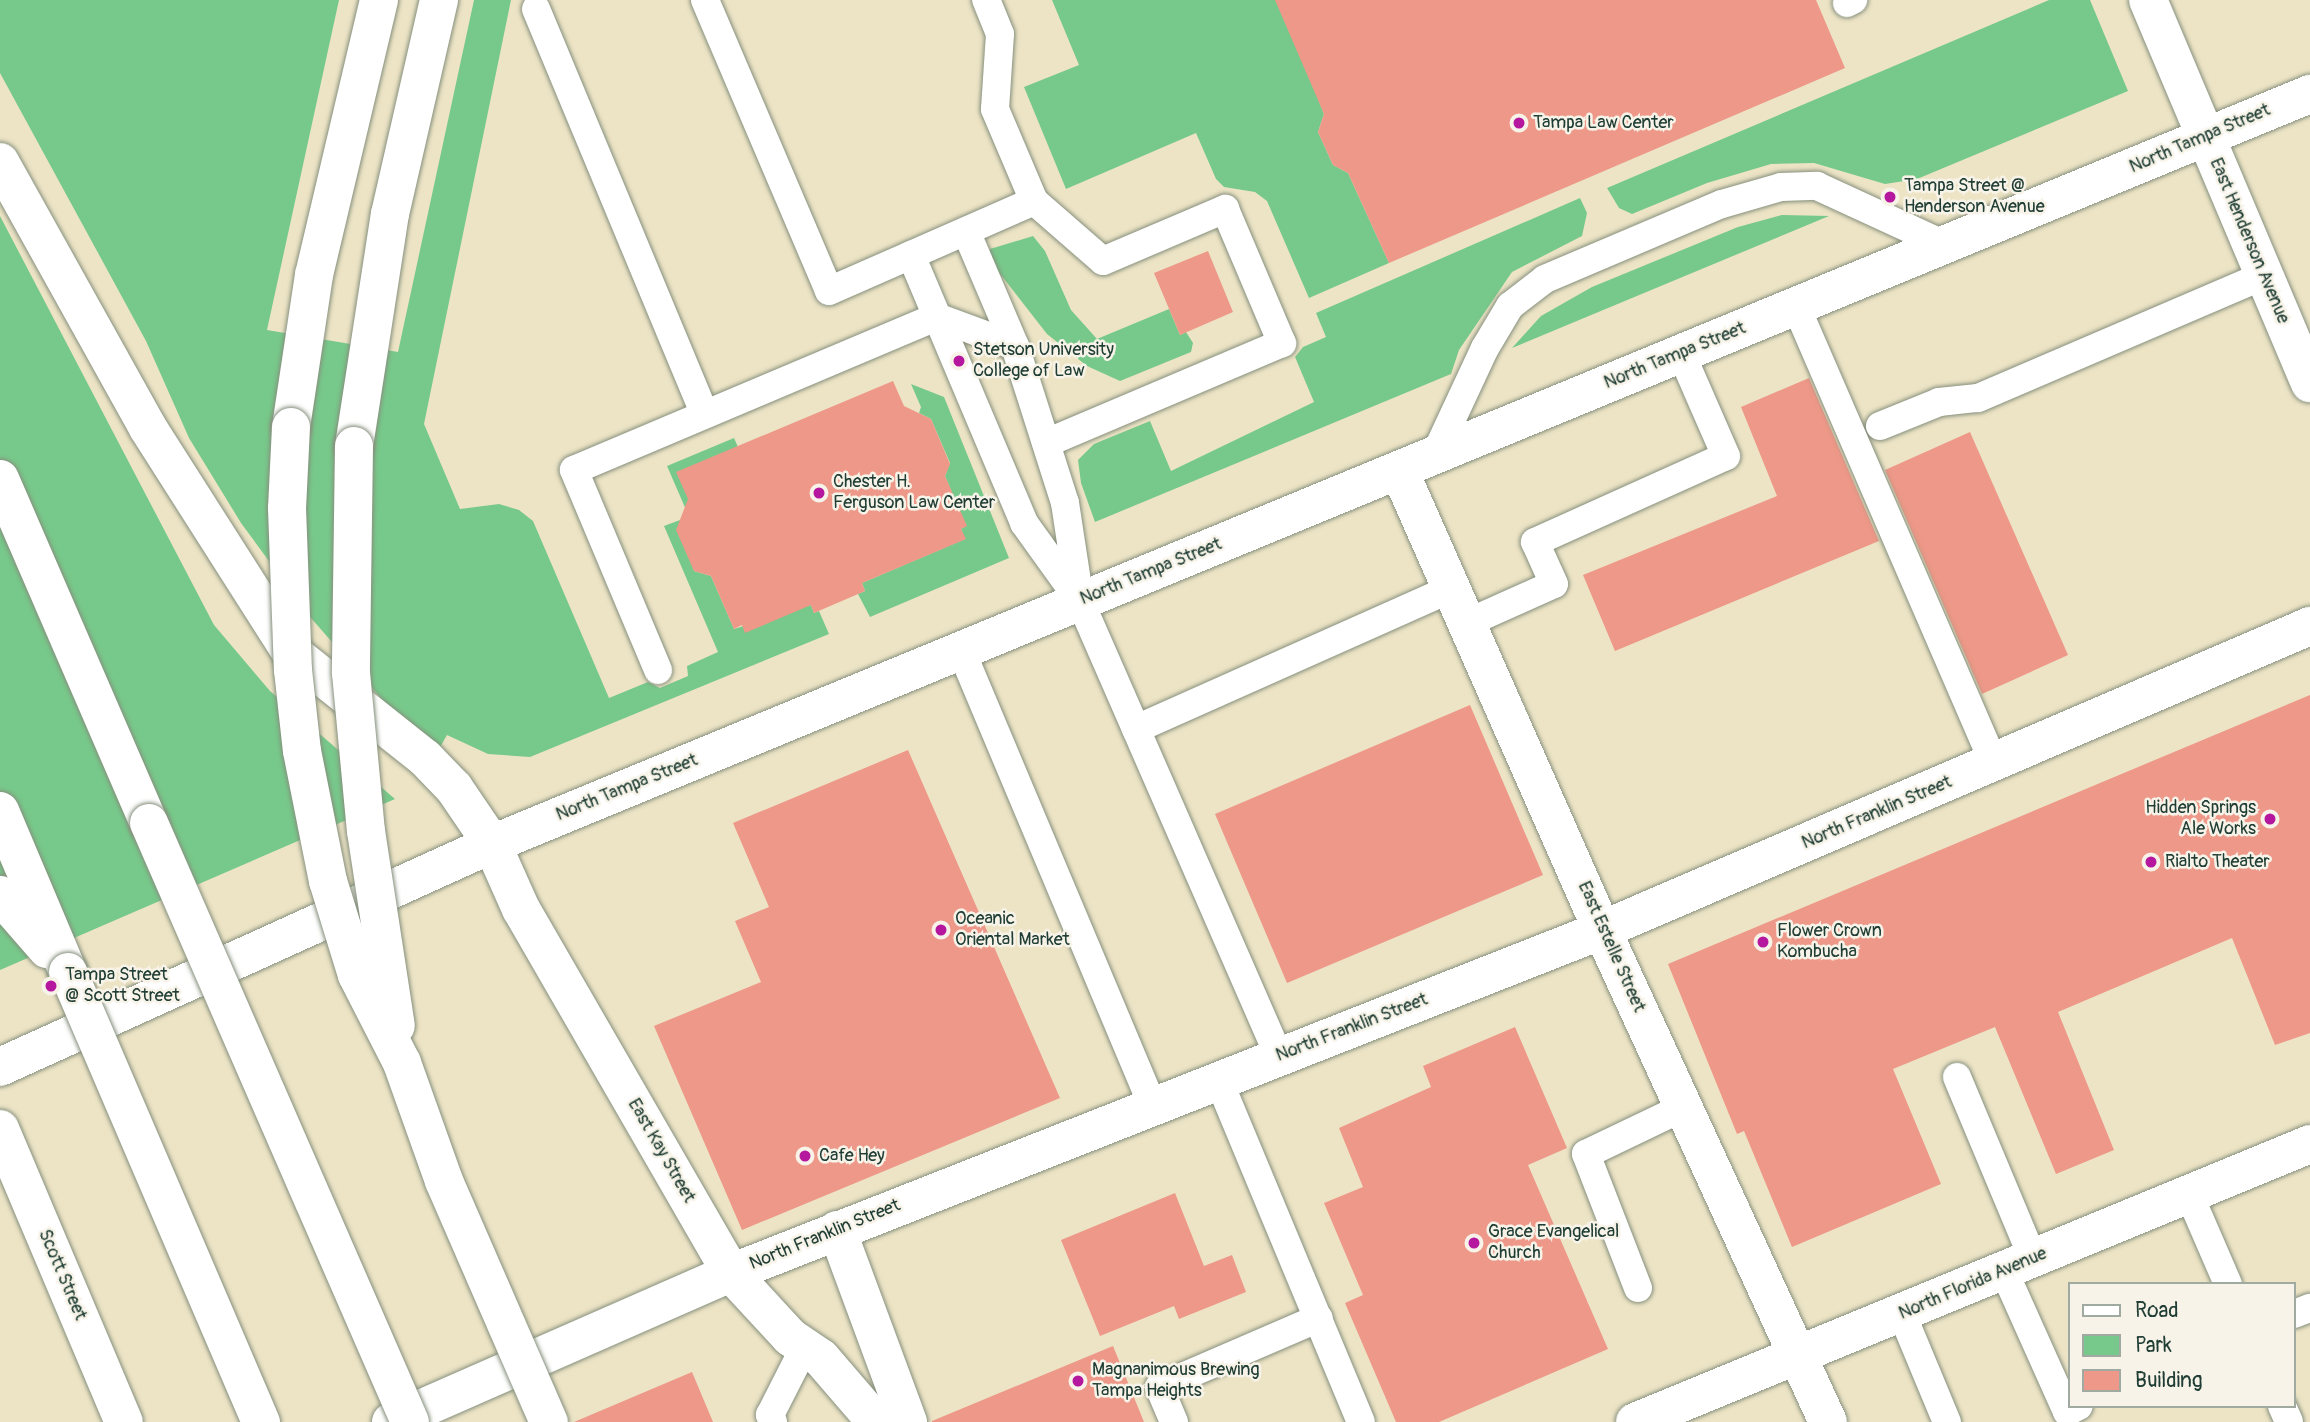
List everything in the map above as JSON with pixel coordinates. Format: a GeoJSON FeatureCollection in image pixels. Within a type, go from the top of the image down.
{"type":"FeatureCollection","features":[{"type":"Feature","properties":{"kind":"main road"},"geometry":{"type":"LineString","coordinates":[[379,0],[314,275],[291,426],[289,589],[302,751],[342,928],[358,975],[402,1063],[444,1181],[549,1422]]}},
{"type":"Feature","properties":{"kind":"main road"},"geometry":{"type":"LineString","coordinates":[[402,1063],[357,756],[350,599],[354,446],[390,214],[439,0]]}},
{"type":"Feature","properties":{"kind":"main road","name":"East Henderson Avenue"},"geometry":{"type":"LineString","coordinates":[[2148,0],[2204,138],[2310,383]]}},
{"type":"Feature","properties":{"kind":"main road","name":"North Tampa Street"},"geometry":{"type":"LineString","coordinates":[[0,1067],[492,844],[2310,94]]}},
{"type":"Feature","properties":{"kind":"main road","name":"East Kay Street"},"geometry":{"type":"LineString","coordinates":[[0,162],[148,428],[290,651],[425,758],[453,788],[492,844],[522,909],[731,1273],[790,1338],[805,1346],[852,1391],[876,1422]]}},
{"type":"Feature","properties":{"kind":"main road","name":"East Estelle Street"},"geometry":{"type":"LineString","coordinates":[[1399,470],[1602,930],[1828,1422]]}},
{"type":"Feature","properties":{"kind":"main road"},"geometry":{"type":"LineString","coordinates":[[0,479],[410,1422]]}},
{"type":"Feature","properties":{"kind":"main road","name":"North Franklin Street"},"geometry":{"type":"LineString","coordinates":[[391,1422],[731,1273],[1602,930],[2310,626]]}},
{"type":"Feature","properties":{"kind":"main road"},"geometry":{"type":"LineString","coordinates":[[0,811],[14,885],[68,972],[261,1422]]}},
{"type":"Feature","properties":{"kind":"main road","name":"Scott Street"},"geometry":{"type":"LineString","coordinates":[[0,1129],[124,1422]]}},
{"type":"Feature","properties":{"kind":"main road","name":"North Florida Avenue"},"geometry":{"type":"LineString","coordinates":[[1635,1422],[2310,1144]]}},
{"type":"Feature","properties":{"kind":"main road"},"geometry":{"type":"LineString","coordinates":[[838,1230],[908,1422]]}},
{"type":"Feature","properties":{"kind":"lane"},"geometry":{"type":"LineString","coordinates":[[705,0],[829,291],[1034,201]]}},
{"type":"Feature","properties":{"kind":"lane"},"geometry":{"type":"LineString","coordinates":[[986,0],[1000,34],[995,110],[1034,201],[1103,261],[1225,209],[1282,343],[1046,443]]}},
{"type":"Feature","properties":{"kind":"lane"},"geometry":{"type":"LineString","coordinates":[[536,9],[705,414]]}},
{"type":"Feature","properties":{"kind":"lane"},"geometry":{"type":"LineString","coordinates":[[1435,455],[1485,348],[1510,306],[1545,279],[1722,204],[1781,187],[1817,186],[1945,245]]}},
{"type":"Feature","properties":{"kind":"lane"},"geometry":{"type":"LineString","coordinates":[[966,231],[1015,346],[1065,503],[1080,601]]}},
{"type":"Feature","properties":{"kind":"lane"},"geometry":{"type":"LineString","coordinates":[[911,255],[1024,523],[1080,601],[1279,1057]]}},
{"type":"Feature","properties":{"kind":"lane"},"geometry":{"type":"LineString","coordinates":[[1880,426],[1939,402],[1978,398],[2263,276]]}},
{"type":"Feature","properties":{"kind":"lane"},"geometry":{"type":"LineString","coordinates":[[1796,306],[1993,762]]}},
{"type":"Feature","properties":{"kind":"lane"},"geometry":{"type":"LineString","coordinates":[[658,670],[574,470],[937,317],[1015,346]]}},
{"type":"Feature","properties":{"kind":"lane"},"geometry":{"type":"LineString","coordinates":[[1467,623],[1554,584],[1535,542],[1726,456],[1681,353]]}},
{"type":"Feature","properties":{"kind":"lane"},"geometry":{"type":"LineString","coordinates":[[1136,729],[1452,588]]}},
{"type":"Feature","properties":{"kind":"lane"},"geometry":{"type":"LineString","coordinates":[[961,650],[1153,1107]]}},
{"type":"Feature","properties":{"kind":"lane"},"geometry":{"type":"LineString","coordinates":[[1957,1077],[2067,1412],[2075,1408]]}},
{"type":"Feature","properties":{"kind":"lane"},"geometry":{"type":"LineString","coordinates":[[1219,1080],[1361,1422]]}},
{"type":"Feature","properties":{"kind":"lane"},"geometry":{"type":"LineString","coordinates":[[1637,1288],[1586,1154],[1684,1107]]}},
{"type":"Feature","properties":{"kind":"lane"},"geometry":{"type":"LineString","coordinates":[[2189,1194],[2227,1282]]}},
{"type":"Feature","properties":{"kind":"lane"},"geometry":{"type":"LineString","coordinates":[[1902,1314],[1947,1422]]}},
{"type":"Feature","properties":{"kind":"lane"},"geometry":{"type":"LineString","coordinates":[[1174,1422],[1159,1387],[1319,1318]]}},
{"type":"Feature","properties":{"kind":"lane"},"geometry":{"type":"LineString","coordinates":[[773,1422],[770,1415],[805,1346]]}},
{"type":"Feature","properties":{"kind":"green space"},"geometry":{"type":"Polygon","coordinates":[[[0,0],[339,0],[267,330],[398,352],[474,0],[511,0],[424,424],[460,509],[499,504],[519,510],[533,521],[609,698],[648,682],[660,688],[688,676],[687,666],[718,652],[664,526],[680,520],[694,571],[711,576],[734,629],[811,605],[814,613],[819,611],[829,634],[530,757],[488,754],[447,735],[439,749],[387,705],[311,618],[241,523],[189,438],[146,341],[0,73],[0,0]]]}},
{"type":"Feature","properties":{"kind":"green space"},"geometry":{"type":"Polygon","coordinates":[[[1052,0],[1279,0],[1324,114],[1318,132],[1333,165],[1348,173],[1389,263],[1309,298],[1267,201],[1255,192],[1224,187],[1216,179],[1196,133],[1066,189],[1024,87],[1079,65],[1052,0]]]}},
{"type":"Feature","properties":{"kind":"green space"},"geometry":{"type":"Polygon","coordinates":[[[2049,0],[2090,0],[2128,91],[1917,179],[1885,184],[1814,163],[1771,164],[1707,183],[1632,214],[1619,208],[1607,188],[2049,0]]]}},
{"type":"Feature","properties":{"kind":"green space"},"geometry":{"type":"Polygon","coordinates":[[[1580,198],[1587,213],[1582,236],[1512,272],[1459,350],[1451,374],[1095,522],[1081,483],[1078,460],[1094,444],[1150,421],[1171,471],[1314,402],[1295,357],[1303,347],[1326,337],[1316,313],[1580,198]]]}},
{"type":"Feature","properties":{"kind":"green space"},"geometry":{"type":"Polygon","coordinates":[[[1782,215],[1829,216],[1512,348],[1541,316],[1592,287],[1738,227],[1782,215]]]}},
{"type":"Feature","properties":{"kind":"green space"},"geometry":{"type":"Polygon","coordinates":[[[0,216],[214,625],[270,691],[395,799],[0,970],[0,216]]]}},
{"type":"Feature","properties":{"kind":"green space"},"geometry":{"type":"Polygon","coordinates":[[[1033,236],[1045,251],[1071,310],[1097,339],[1169,309],[1180,335],[1186,332],[1193,343],[1191,352],[1120,381],[1087,366],[1047,334],[990,261],[990,249],[1033,236]]]}},
{"type":"Feature","properties":{"kind":"green space"},"geometry":{"type":"Polygon","coordinates":[[[911,384],[944,397],[1009,558],[870,617],[858,594],[865,591],[862,583],[965,539],[961,529],[966,526],[945,476],[950,463],[931,419],[919,413],[921,407],[911,384]]]}},
{"type":"Feature","properties":{"kind":"green space"},"geometry":{"type":"Polygon","coordinates":[[[734,438],[738,447],[687,512],[667,466],[734,438]]]}},
{"type":"Feature","properties":{"kind":"building","name":"Tampa Law Center"},"geometry":{"type":"Polygon","coordinates":[[[1275,0],[1816,0],[1845,68],[1389,263],[1348,173],[1333,165],[1318,132],[1324,114],[1275,0]]]}},
{"type":"Feature","properties":{"kind":"building"},"geometry":{"type":"Polygon","coordinates":[[[1208,251],[1233,312],[1180,335],[1154,273],[1208,251]]]}},
{"type":"Feature","properties":{"kind":"building"},"geometry":{"type":"Polygon","coordinates":[[[1809,378],[1879,541],[1615,651],[1583,575],[1777,496],[1741,407],[1809,378]]]}},
{"type":"Feature","properties":{"kind":"building","name":"Chester H. Ferguson Law Center"},"geometry":{"type":"Polygon","coordinates":[[[893,381],[904,406],[931,419],[950,464],[945,476],[967,526],[961,529],[966,539],[862,583],[865,591],[814,613],[811,605],[745,633],[742,625],[734,629],[711,576],[694,571],[676,530],[688,499],[676,472],[893,381]]]}},
{"type":"Feature","properties":{"kind":"building"},"geometry":{"type":"Polygon","coordinates":[[[1970,432],[2068,655],[1982,694],[1885,470],[1970,432]]]}},
{"type":"Feature","properties":{"kind":"building"},"geometry":{"type":"Polygon","coordinates":[[[2310,695],[2310,1033],[2275,1045],[2232,938],[2058,1012],[2114,1150],[2056,1174],[1995,1027],[1893,1069],[1941,1184],[1792,1247],[1744,1131],[1737,1134],[1668,964],[2310,695]]]}},
{"type":"Feature","properties":{"kind":"building"},"geometry":{"type":"Polygon","coordinates":[[[1470,705],[1543,875],[1287,983],[1215,814],[1470,705]]]}},
{"type":"Feature","properties":{"kind":"building"},"geometry":{"type":"Polygon","coordinates":[[[908,750],[1060,1098],[742,1230],[654,1026],[761,982],[735,921],[769,907],[733,823],[908,750]]]}},
{"type":"Feature","properties":{"kind":"building"},"geometry":{"type":"Polygon","coordinates":[[[1515,1027],[1567,1148],[1528,1165],[1608,1349],[1439,1422],[1396,1422],[1345,1303],[1363,1295],[1324,1203],[1363,1187],[1339,1128],[1431,1087],[1423,1066],[1515,1027]]]}},
{"type":"Feature","properties":{"kind":"building"},"geometry":{"type":"Polygon","coordinates":[[[1175,1193],[1204,1266],[1232,1255],[1246,1292],[1179,1319],[1174,1306],[1100,1336],[1061,1240],[1175,1193]]]}},
{"type":"Feature","properties":{"kind":"building","name":"Magnanimous Brewing Tampa Heights"},"geometry":{"type":"Polygon","coordinates":[[[1113,1346],[1144,1422],[932,1422],[932,1421],[1113,1346]]]}},
{"type":"Feature","properties":{"kind":"building"},"geometry":{"type":"Polygon","coordinates":[[[692,1372],[713,1422],[574,1422],[692,1372]]]}},
{"type":"Feature","properties":{"kind":"place","name":"Tampa Law Center"},"geometry":{"type":"Point","coordinates":[1519,123]}},
{"type":"Feature","properties":{"kind":"place","name":"Tampa Street @ Henderson Avenue"},"geometry":{"type":"Point","coordinates":[1890,197]}},
{"type":"Feature","properties":{"kind":"place","name":"Stetson University College of Law"},"geometry":{"type":"Point","coordinates":[959,361]}},
{"type":"Feature","properties":{"kind":"place","name":"Chester H. Ferguson Law Center"},"geometry":{"type":"Point","coordinates":[819,493]}},
{"type":"Feature","properties":{"kind":"place","name":"Hidden Springs Ale Works"},"geometry":{"type":"Point","coordinates":[2270,819]}},
{"type":"Feature","properties":{"kind":"place","name":"Rialto Theater"},"geometry":{"type":"Point","coordinates":[2151,862]}},
{"type":"Feature","properties":{"kind":"place","name":"Oceanic Oriental Market"},"geometry":{"type":"Point","coordinates":[941,930]}},
{"type":"Feature","properties":{"kind":"place","name":"Flower Crown Kombucha"},"geometry":{"type":"Point","coordinates":[1763,942]}},
{"type":"Feature","properties":{"kind":"place","name":"Tampa Street @ Scott Street"},"geometry":{"type":"Point","coordinates":[51,986]}},
{"type":"Feature","properties":{"kind":"place","name":"Cafe Hey"},"geometry":{"type":"Point","coordinates":[805,1156]}},
{"type":"Feature","properties":{"kind":"place","name":"Grace Evangelical Church"},"geometry":{"type":"Point","coordinates":[1474,1243]}},
{"type":"Feature","properties":{"kind":"place","name":"Magnanimous Brewing Tampa Heights"},"geometry":{"type":"Point","coordinates":[1078,1381]}}]}
